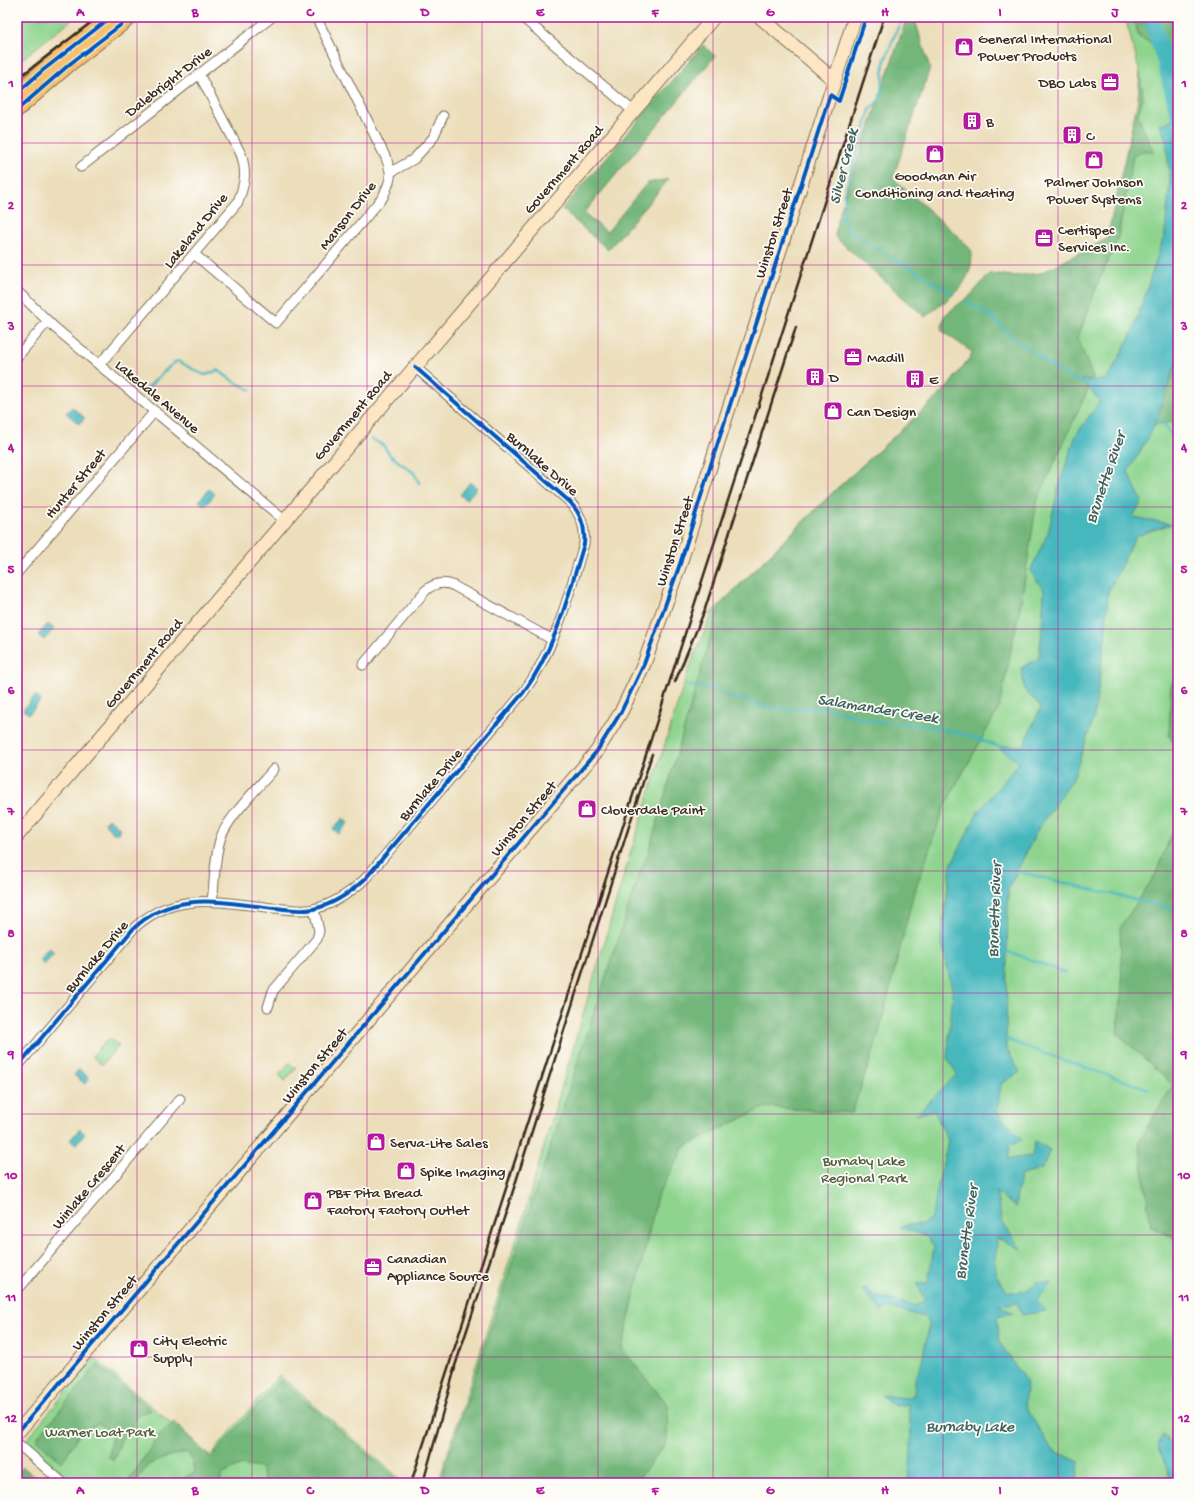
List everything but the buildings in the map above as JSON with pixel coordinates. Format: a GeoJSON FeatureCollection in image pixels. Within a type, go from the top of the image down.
{"type":"FeatureCollection","features":[{"type":"Feature","properties":{"kind":"main road"},"geometry":{"type":"LineString","coordinates":[[17,93],[42,71],[111,17]]}},
{"type":"Feature","properties":{"kind":"main road"},"geometry":{"type":"LineString","coordinates":[[17,110],[71,63],[131,17]]}},
{"type":"Feature","properties":{"kind":"street","name":"Dalebright Drive"},"geometry":{"type":"LineString","coordinates":[[81,167],[272,17]]}},
{"type":"Feature","properties":{"kind":"street","name":"Manson Drive"},"geometry":{"type":"LineString","coordinates":[[194,254],[276,323],[383,197],[391,172],[386,158],[316,17]]}},
{"type":"Feature","properties":{"kind":"street"},"geometry":{"type":"LineString","coordinates":[[522,17],[633,111]]}},
{"type":"Feature","properties":{"kind":"street","name":"Government Road"},"geometry":{"type":"LineString","coordinates":[[17,836],[284,520],[714,17]]}},
{"type":"Feature","properties":{"kind":"street","name":"Winston Street"},"geometry":{"type":"LineString","coordinates":[[17,1433],[597,751],[621,712],[644,664],[680,564],[855,17]]}},
{"type":"Feature","properties":{"kind":"street"},"geometry":{"type":"LineString","coordinates":[[763,18],[834,80]]}},
{"type":"Feature","properties":{"kind":"street","name":"Lakeland Drive"},"geometry":{"type":"LineString","coordinates":[[99,365],[238,202],[244,186],[245,169],[242,154],[199,74]]}},
{"type":"Feature","properties":{"kind":"street"},"geometry":{"type":"LineString","coordinates":[[391,172],[414,159],[433,138],[443,116]]}},
{"type":"Feature","properties":{"kind":"street","name":"Lakedale Avenue"},"geometry":{"type":"LineString","coordinates":[[17,291],[48,321],[99,365],[284,520]]}},
{"type":"Feature","properties":{"kind":"street"},"geometry":{"type":"LineString","coordinates":[[17,356],[48,321]]}},
{"type":"Feature","properties":{"kind":"street","name":"Burnlake Drive"},"geometry":{"type":"LineString","coordinates":[[17,1067],[140,923],[153,913],[170,905],[194,901],[291,910],[314,909],[344,896],[365,879],[523,693],[539,670],[553,640],[584,544],[584,526],[579,513],[570,502],[415,367]]}},
{"type":"Feature","properties":{"kind":"street","name":"Hunter Street"},"geometry":{"type":"LineString","coordinates":[[17,573],[155,411]]}},
{"type":"Feature","properties":{"kind":"street"},"geometry":{"type":"LineString","coordinates":[[363,665],[426,590],[439,583],[451,584],[553,640]]}},
{"type":"Feature","properties":{"kind":"street"},"geometry":{"type":"LineString","coordinates":[[212,902],[218,848],[222,832],[274,769]]}},
{"type":"Feature","properties":{"kind":"street"},"geometry":{"type":"LineString","coordinates":[[268,1006],[273,991],[317,939],[319,931],[314,909]]}},
{"type":"Feature","properties":{"kind":"street","name":"Winlake Crescent"},"geometry":{"type":"LineString","coordinates":[[17,1284],[20,1287],[180,1099]]}},
{"type":"Feature","properties":{"kind":"street"},"geometry":{"type":"LineString","coordinates":[[17,1444],[63,1483]]}},
{"type":"Feature","properties":{"kind":"green space"},"geometry":{"type":"Polygon","coordinates":[[[17,17],[75,17],[17,63],[17,17]]]}},
{"type":"Feature","properties":{"kind":"green space"},"geometry":{"type":"Polygon","coordinates":[[[907,17],[914,17],[930,68],[893,178],[958,236],[972,251],[969,273],[964,282],[951,297],[925,317],[835,237],[837,220],[907,17]]]}},
{"type":"Feature","properties":{"kind":"green space","name":"Burnaby Lake Regional Park"},"geometry":{"type":"Polygon","coordinates":[[[1125,17],[1178,17],[1178,1483],[438,1483],[521,1225],[629,858],[689,668],[713,611],[831,494],[947,388],[973,353],[1041,273],[1107,239],[1138,100],[1140,72],[1125,17]]]}},
{"type":"Feature","properties":{"kind":"green space"},"geometry":{"type":"Polygon","coordinates":[[[1133,17],[1178,17],[1178,61],[1174,54],[1139,37],[1133,17]]]}},
{"type":"Feature","properties":{"kind":"green space"},"geometry":{"type":"Polygon","coordinates":[[[703,45],[715,56],[584,213],[607,232],[647,183],[669,179],[608,250],[562,209],[703,45]]]}},
{"type":"Feature","properties":{"kind":"green space"},"geometry":{"type":"Polygon","coordinates":[[[1140,72],[1143,96],[1138,116],[1154,153],[1146,150],[1133,156],[1118,238],[1097,286],[1078,338],[1093,378],[1037,501],[1021,603],[999,708],[944,807],[912,900],[877,1040],[852,1113],[765,1107],[684,1147],[657,1197],[622,1349],[668,1405],[667,1442],[635,1483],[440,1483],[639,875],[649,851],[719,607],[831,494],[947,388],[973,353],[941,330],[945,315],[972,294],[990,273],[1012,276],[1041,273],[1107,239],[1138,100],[1140,72]]]}},
{"type":"Feature","properties":{"kind":"green space"},"geometry":{"type":"Polygon","coordinates":[[[1178,358],[1178,421],[1154,425],[1157,416],[1178,358]]]}},
{"type":"Feature","properties":{"kind":"green space"},"geometry":{"type":"Polygon","coordinates":[[[1178,672],[1178,750],[1169,735],[1171,685],[1178,672]]]}},
{"type":"Feature","properties":{"kind":"green space"},"geometry":{"type":"Polygon","coordinates":[[[1178,818],[1178,1239],[1151,1227],[1139,1141],[1173,1085],[1117,1033],[1122,985],[1120,928],[1155,875],[1178,818]]]}},
{"type":"Feature","properties":{"kind":"green space"},"geometry":{"type":"Polygon","coordinates":[[[109,1038],[119,1046],[102,1065],[92,1056],[109,1038]]]}},
{"type":"Feature","properties":{"kind":"green space"},"geometry":{"type":"Polygon","coordinates":[[[289,1063],[296,1068],[285,1081],[279,1075],[289,1063]]]}},
{"type":"Feature","properties":{"kind":"green space","name":"Warner Loat Park"},"geometry":{"type":"Polygon","coordinates":[[[94,1358],[210,1456],[279,1375],[398,1477],[396,1483],[72,1483],[28,1445],[27,1440],[94,1358]]]}},
{"type":"Feature","properties":{"kind":"green space"},"geometry":{"type":"Polygon","coordinates":[[[97,1365],[151,1410],[137,1415],[131,1428],[122,1438],[113,1461],[109,1457],[112,1432],[98,1423],[78,1436],[62,1462],[36,1439],[97,1365]]]}},
{"type":"Feature","properties":{"kind":"green space"},"geometry":{"type":"Polygon","coordinates":[[[280,1380],[393,1476],[398,1483],[265,1483],[261,1468],[241,1465],[223,1474],[219,1483],[180,1483],[179,1480],[196,1472],[188,1452],[170,1456],[148,1465],[135,1483],[125,1483],[128,1482],[159,1435],[174,1422],[211,1458],[280,1380]]]}},
{"type":"Feature","properties":{"kind":"green space"},"geometry":{"type":"Polygon","coordinates":[[[23,1467],[42,1483],[17,1483],[17,1474],[23,1467]]]}},
{"type":"Feature","properties":{"kind":"water","name":"Burnaby Lake"},"geometry":{"type":"Polygon","coordinates":[[[1178,118],[1178,358],[1152,431],[1128,472],[1142,501],[1133,517],[1171,524],[1136,536],[1108,592],[1105,639],[1094,717],[1073,779],[1039,827],[1008,889],[1006,1048],[1020,1072],[1001,1084],[997,1112],[1022,1140],[1010,1145],[1008,1159],[1032,1156],[1035,1141],[1050,1150],[1042,1169],[1020,1176],[1015,1207],[996,1192],[1002,1222],[1021,1249],[997,1238],[995,1274],[1008,1292],[1026,1291],[1037,1282],[1051,1283],[1037,1301],[1046,1311],[1022,1315],[1017,1303],[999,1305],[1013,1313],[997,1317],[1000,1343],[1027,1383],[1024,1404],[1051,1449],[1079,1462],[1077,1483],[908,1483],[911,1444],[908,1404],[895,1406],[881,1395],[905,1398],[914,1395],[915,1381],[922,1362],[929,1325],[924,1317],[888,1307],[881,1312],[862,1290],[866,1288],[874,1296],[915,1306],[925,1300],[917,1284],[928,1283],[934,1246],[927,1237],[900,1227],[906,1225],[923,1224],[932,1217],[948,1141],[934,1110],[916,1115],[957,1074],[947,1058],[953,994],[941,938],[951,865],[978,812],[1019,763],[997,746],[1023,746],[1041,707],[1025,691],[1021,668],[1039,658],[1042,629],[1044,590],[1030,571],[1048,533],[1059,485],[1076,435],[1100,401],[1081,380],[1107,380],[1134,329],[1165,233],[1170,180],[1166,140],[1160,124],[1178,118]]]}},
{"type":"Feature","properties":{"kind":"water"},"geometry":{"type":"Polygon","coordinates":[[[72,407],[85,418],[79,424],[66,413],[72,407]]]}},
{"type":"Feature","properties":{"kind":"water"},"geometry":{"type":"Polygon","coordinates":[[[470,482],[477,488],[466,500],[460,495],[470,482]]]}},
{"type":"Feature","properties":{"kind":"water"},"geometry":{"type":"Polygon","coordinates":[[[209,489],[215,494],[205,506],[199,501],[209,489]]]}},
{"type":"Feature","properties":{"kind":"water"},"geometry":{"type":"Polygon","coordinates":[[[48,624],[54,629],[44,640],[38,635],[48,624]]]}},
{"type":"Feature","properties":{"kind":"water"},"geometry":{"type":"Polygon","coordinates":[[[35,695],[41,700],[29,714],[23,710],[35,695]]]}},
{"type":"Feature","properties":{"kind":"water"},"geometry":{"type":"Polygon","coordinates":[[[343,818],[348,823],[339,834],[333,829],[343,818]]]}},
{"type":"Feature","properties":{"kind":"water"},"geometry":{"type":"Polygon","coordinates":[[[109,819],[120,829],[118,833],[113,833],[105,823],[109,819]]]}},
{"type":"Feature","properties":{"kind":"water"},"geometry":{"type":"Polygon","coordinates":[[[49,948],[54,953],[44,964],[39,959],[49,948]]]}},
{"type":"Feature","properties":{"kind":"water"},"geometry":{"type":"Polygon","coordinates":[[[79,1069],[90,1079],[85,1084],[74,1075],[79,1069]]]}},
{"type":"Feature","properties":{"kind":"water"},"geometry":{"type":"Polygon","coordinates":[[[80,1129],[85,1134],[75,1145],[70,1140],[80,1129]]]}},
{"type":"Feature","properties":{"kind":"water"},"geometry":{"type":"Polygon","coordinates":[[[1163,1434],[1178,1454],[1178,1483],[1150,1483],[1170,1477],[1158,1445],[1163,1434]]]}},
{"type":"Feature","properties":{"kind":"waterway","name":"Silver Creek"},"geometry":{"type":"LineString","coordinates":[[902,17],[884,63],[880,99],[870,110],[844,194],[845,203],[842,219],[850,232],[952,293]]}},
{"type":"Feature","properties":{"kind":"waterway","name":"Brunette River"},"geometry":{"type":"LineString","coordinates":[[1151,17],[1166,66],[1178,114]]}},
{"type":"Feature","properties":{"kind":"waterway","name":"Silver Creek"},"geometry":{"type":"LineString","coordinates":[[965,301],[991,316],[1014,339],[1030,349],[1051,366],[1077,381],[1086,384]]}},
{"type":"Feature","properties":{"kind":"waterway","name":"Salamander Creek"},"geometry":{"type":"LineString","coordinates":[[148,387],[171,365],[178,361],[206,375],[218,370],[233,381],[251,390]]}},
{"type":"Feature","properties":{"kind":"waterway"},"geometry":{"type":"LineString","coordinates":[[1155,414],[1173,436],[1178,438]]}},
{"type":"Feature","properties":{"kind":"waterway","name":"Salamander Creek"},"geometry":{"type":"LineString","coordinates":[[371,439],[383,445],[391,456],[414,473],[419,483]]}},
{"type":"Feature","properties":{"kind":"waterway"},"geometry":{"type":"LineString","coordinates":[[1171,524],[1178,526]]}},
{"type":"Feature","properties":{"kind":"waterway","name":"Salamander Creek"},"geometry":{"type":"LineString","coordinates":[[687,685],[715,689],[731,697],[742,699],[764,707],[795,709],[825,708],[877,722],[908,724],[947,730],[1000,747]]}},
{"type":"Feature","properties":{"kind":"waterway"},"geometry":{"type":"LineString","coordinates":[[1015,871],[1178,910]]}},
{"type":"Feature","properties":{"kind":"waterway"},"geometry":{"type":"LineString","coordinates":[[1005,952],[1013,953],[1066,973]]}},
{"type":"Feature","properties":{"kind":"waterway"},"geometry":{"type":"LineString","coordinates":[[1004,1038],[1028,1048],[1149,1089]]}},
{"type":"Feature","properties":{"kind":"railway"},"geometry":{"type":"LineString","coordinates":[[17,79],[98,17]]}},
{"type":"Feature","properties":{"kind":"railway"},"geometry":{"type":"LineString","coordinates":[[411,1483],[884,17]]}},
{"type":"Feature","properties":{"kind":"railway"},"geometry":{"type":"LineString","coordinates":[[675,682],[704,612],[796,327]]}},
{"type":"Feature","properties":{"kind":"railway"},"geometry":{"type":"LineString","coordinates":[[453,1372],[511,1197],[652,754]]}},
{"type":"Feature","properties":{"kind":"railway"},"geometry":{"type":"LineString","coordinates":[[423,1483],[455,1368]]}},
{"type":"Feature","properties":{"kind":"cycle path"},"geometry":{"type":"LineString","coordinates":[[17,93],[42,71],[111,17]]}},
{"type":"Feature","properties":{"kind":"cycle path"},"geometry":{"type":"LineString","coordinates":[[17,110],[71,63],[131,17]]}},
{"type":"Feature","properties":{"kind":"cycle path"},"geometry":{"type":"LineString","coordinates":[[17,1433],[597,751],[621,712],[644,664],[680,564],[830,95],[839,101],[866,17]]}},
{"type":"Feature","properties":{"kind":"cycle path"},"geometry":{"type":"LineString","coordinates":[[17,1067],[133,929],[149,916],[165,908],[182,903],[200,902],[218,902],[294,910],[308,910],[328,904],[354,889],[365,879],[523,693],[534,676],[553,640],[572,583],[584,544],[582,521],[570,502],[415,367]]}},
{"type":"Feature","properties":{"kind":"place","name":"General International Power Products"},"geometry":{"type":"Point","coordinates":[964,47]}},
{"type":"Feature","properties":{"kind":"place","name":"DBO Labs"},"geometry":{"type":"Point","coordinates":[1110,82]}},
{"type":"Feature","properties":{"kind":"place","name":"B"},"geometry":{"type":"Point","coordinates":[972,121]}},
{"type":"Feature","properties":{"kind":"place","name":"C"},"geometry":{"type":"Point","coordinates":[1072,135]}},
{"type":"Feature","properties":{"kind":"place","name":"Goodman Air Conditioning and Heating"},"geometry":{"type":"Point","coordinates":[935,154]}},
{"type":"Feature","properties":{"kind":"place","name":"Palmer Johnson Power Systems"},"geometry":{"type":"Point","coordinates":[1094,160]}},
{"type":"Feature","properties":{"kind":"place","name":"Certispec Services Inc."},"geometry":{"type":"Point","coordinates":[1044,238]}},
{"type":"Feature","properties":{"kind":"place","name":"Madill"},"geometry":{"type":"Point","coordinates":[853,357]}},
{"type":"Feature","properties":{"kind":"place","name":"D"},"geometry":{"type":"Point","coordinates":[815,377]}},
{"type":"Feature","properties":{"kind":"place","name":"E"},"geometry":{"type":"Point","coordinates":[915,379]}},
{"type":"Feature","properties":{"kind":"place","name":"Can Design"},"geometry":{"type":"Point","coordinates":[833,411]}},
{"type":"Feature","properties":{"kind":"place","name":"Cloverdale Paint"},"geometry":{"type":"Point","coordinates":[587,809]}},
{"type":"Feature","properties":{"kind":"place","name":"Serva-Lite Sales"},"geometry":{"type":"Point","coordinates":[376,1142]}},
{"type":"Feature","properties":{"kind":"place","name":"Spike Imaging"},"geometry":{"type":"Point","coordinates":[406,1171]}},
{"type":"Feature","properties":{"kind":"place","name":"PBF Pita Bread Factory Factory Outlet"},"geometry":{"type":"Point","coordinates":[313,1201]}},
{"type":"Feature","properties":{"kind":"place","name":"Canadian Appliance Source"},"geometry":{"type":"Point","coordinates":[373,1267]}},
{"type":"Feature","properties":{"kind":"place","name":"City Electric Supply"},"geometry":{"type":"Point","coordinates":[139,1349]}}]}
